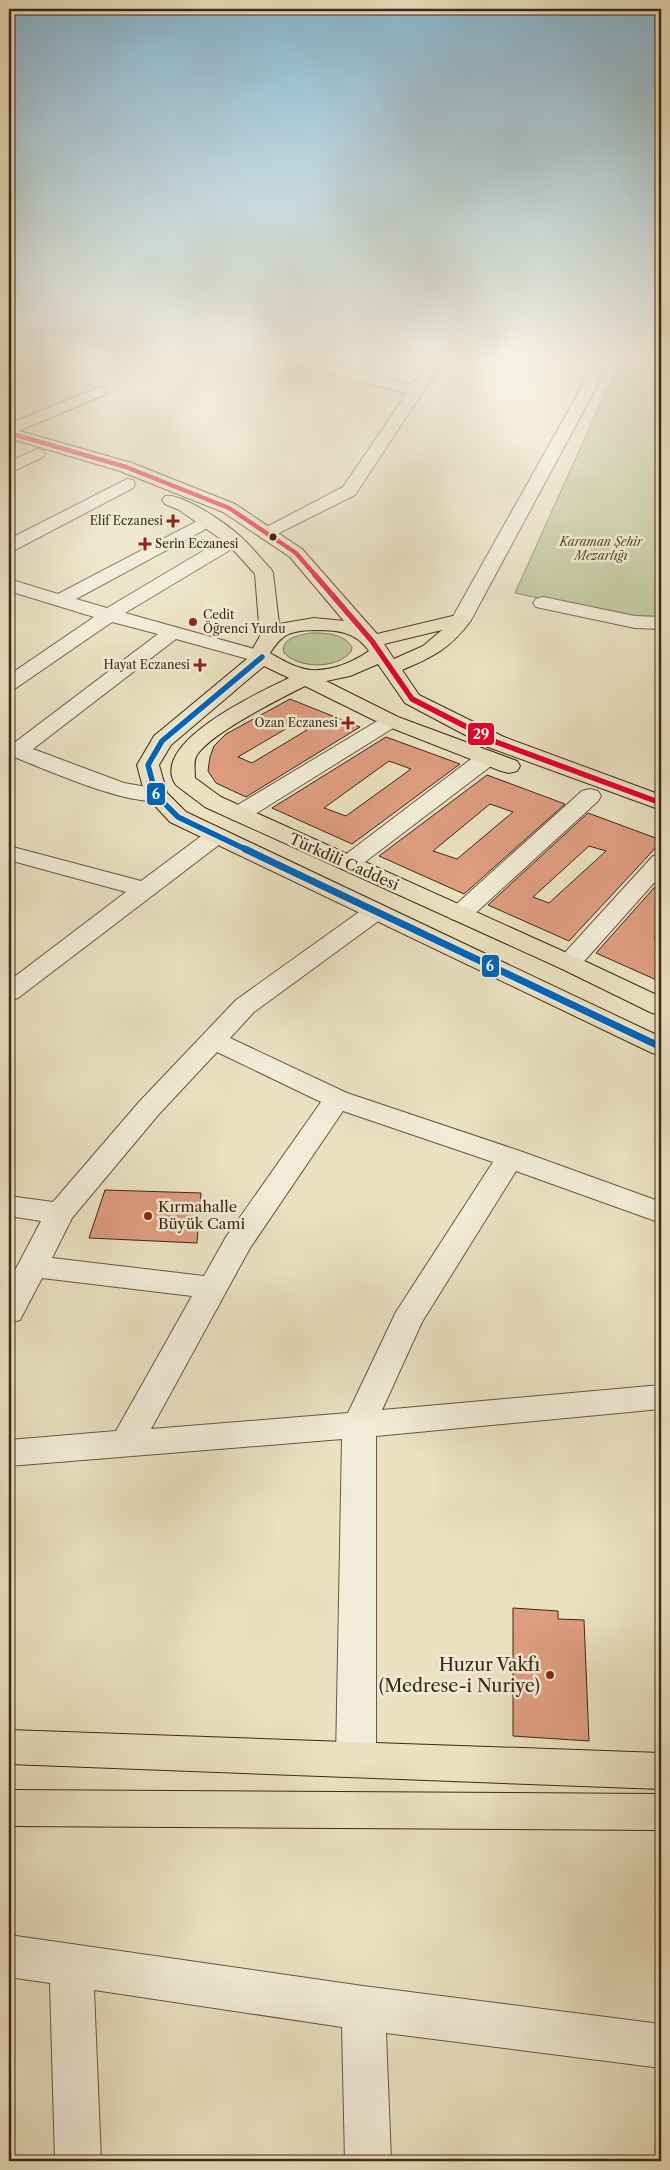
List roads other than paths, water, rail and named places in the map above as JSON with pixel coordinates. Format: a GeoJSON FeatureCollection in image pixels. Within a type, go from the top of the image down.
{"type":"FeatureCollection","features":[{"type":"Feature","properties":{"kind":"main road"},"geometry":{"type":"LineString","coordinates":[[56,459],[77,465],[185,506],[234,540],[264,573],[266,646],[300,676],[391,721],[661,823]]}},
{"type":"Feature","properties":{"kind":"main road"},"geometry":{"type":"LineString","coordinates":[[101,459],[126,467],[229,508],[296,553],[378,649],[412,699],[496,742],[661,803]]}},
{"type":"Feature","properties":{"kind":"main road"},"geometry":{"type":"LineString","coordinates":[[156,795],[148,765],[162,741],[266,646],[298,626],[315,624],[350,628],[378,649],[436,648],[450,635],[461,620]]}},
{"type":"Feature","properties":{"kind":"main road"},"geometry":{"type":"LineString","coordinates":[[300,676],[340,673],[355,669],[378,649],[461,620]]}},
{"type":"Feature","properties":{"kind":"main road","name":"Türkdili Caddesi"},"geometry":{"type":"LineString","coordinates":[[300,676],[205,735],[185,756],[184,780],[213,802],[569,963],[661,1007]]}},
{"type":"Feature","properties":{"kind":"main road","name":"Türkdili Caddesi"},"geometry":{"type":"LineString","coordinates":[[156,795],[178,817],[661,1048]]}},
{"type":"Feature","properties":{"kind":"main road"},"geometry":{"type":"LineString","coordinates":[[9,1747],[661,1771]]}},
{"type":"Feature","properties":{"kind":"main road"},"geometry":{"type":"LineString","coordinates":[[9,1808],[661,1812]]}},
{"type":"Feature","properties":{"kind":"street"},"geometry":{"type":"LineString","coordinates":[[9,468],[26,459]]}},
{"type":"Feature","properties":{"kind":"street"},"geometry":{"type":"LineString","coordinates":[[267,534],[349,491],[370,459]]}},
{"type":"Feature","properties":{"kind":"street"},"geometry":{"type":"LineString","coordinates":[[461,620],[549,459]]}},
{"type":"Feature","properties":{"kind":"street"},"geometry":{"type":"LineString","coordinates":[[9,546],[127,484]]}},
{"type":"Feature","properties":{"kind":"street"},"geometry":{"type":"LineString","coordinates":[[60,600],[207,521]]}},
{"type":"Feature","properties":{"kind":"street"},"geometry":{"type":"LineString","coordinates":[[9,684],[109,615],[234,540]]}},
{"type":"Feature","properties":{"kind":"street"},"geometry":{"type":"LineString","coordinates":[[9,585],[172,633],[266,646]]}},
{"type":"Feature","properties":{"kind":"street"},"geometry":{"type":"LineString","coordinates":[[9,601],[109,615]]}},
{"type":"Feature","properties":{"kind":"street"},"geometry":{"type":"LineString","coordinates":[[543,603],[635,622],[661,623]]}},
{"type":"Feature","properties":{"kind":"street"},"geometry":{"type":"LineString","coordinates":[[13,749],[172,633]]}},
{"type":"Feature","properties":{"kind":"street"},"geometry":{"type":"LineString","coordinates":[[239,814],[391,721]]}},
{"type":"Feature","properties":{"kind":"street"},"geometry":{"type":"LineString","coordinates":[[13,749],[119,790],[156,795]]}},
{"type":"Feature","properties":{"kind":"street"},"geometry":{"type":"LineString","coordinates":[[348,863],[487,758]]}},
{"type":"Feature","properties":{"kind":"street"},"geometry":{"type":"LineString","coordinates":[[460,914],[590,796]]}},
{"type":"Feature","properties":{"kind":"street"},"geometry":{"type":"LineString","coordinates":[[9,993],[216,836]]}},
{"type":"Feature","properties":{"kind":"street"},"geometry":{"type":"LineString","coordinates":[[9,853],[145,890]]}},
{"type":"Feature","properties":{"kind":"street"},"geometry":{"type":"LineString","coordinates":[[569,963],[661,861]]}},
{"type":"Feature","properties":{"kind":"street"},"geometry":{"type":"LineString","coordinates":[[9,1312],[60,1213],[148,1108],[245,1006],[375,912]]}},
{"type":"Feature","properties":{"kind":"street"},"geometry":{"type":"LineString","coordinates":[[213,1040],[337,1099],[510,1158],[661,1213]]}},
{"type":"Feature","properties":{"kind":"street"},"geometry":{"type":"LineString","coordinates":[[126,1444],[238,1244],[337,1099]]}},
{"type":"Feature","properties":{"kind":"street"},"geometry":{"type":"LineString","coordinates":[[356,1760],[359,1425],[407,1320],[510,1158]]}},
{"type":"Feature","properties":{"kind":"street"},"geometry":{"type":"LineString","coordinates":[[9,1206],[60,1213]]}},
{"type":"Feature","properties":{"kind":"street"},"geometry":{"type":"LineString","coordinates":[[32,1266],[213,1288]]}},
{"type":"Feature","properties":{"kind":"street"},"geometry":{"type":"LineString","coordinates":[[9,1453],[359,1425],[661,1397]]}},
{"type":"Feature","properties":{"kind":"street"},"geometry":{"type":"LineString","coordinates":[[9,1956],[364,2008],[661,2046]]}},
{"type":"Feature","properties":{"kind":"street"},"geometry":{"type":"LineString","coordinates":[[71,1966],[78,2161]]}},
{"type":"Feature","properties":{"kind":"street"},"geometry":{"type":"LineString","coordinates":[[364,2008],[368,2161]]}},
{"type":"Feature","properties":{"kind":"place","name":"Elif Eczanesi"},"geometry":{"type":"Point","coordinates":[173,521]}},
{"type":"Feature","properties":{"kind":"place","name":"Serin Eczanesi"},"geometry":{"type":"Point","coordinates":[145,544]}},
{"type":"Feature","properties":{"kind":"place","name":"Cedit Öğrenci Yurdu"},"geometry":{"type":"Point","coordinates":[193,622]}},
{"type":"Feature","properties":{"kind":"place","name":"Hayat Eczanesi"},"geometry":{"type":"Point","coordinates":[200,665]}},
{"type":"Feature","properties":{"kind":"place","name":"Ozan Eczanesi"},"geometry":{"type":"Point","coordinates":[348,723]}},
{"type":"Feature","properties":{"kind":"place","name":"Kırmahalle Büyük Cami"},"geometry":{"type":"Point","coordinates":[148,1216]}},
{"type":"Feature","properties":{"kind":"place","name":"Huzur Vakfı (Medrese-i Nuriye)"},"geometry":{"type":"Point","coordinates":[550,1675]}},
{"type":"Feature","properties":{"kind":"park label","name":"Karaman Şehir Mezarlığı"},"geometry":{"type":"Point","coordinates":[601,549]}}]}
